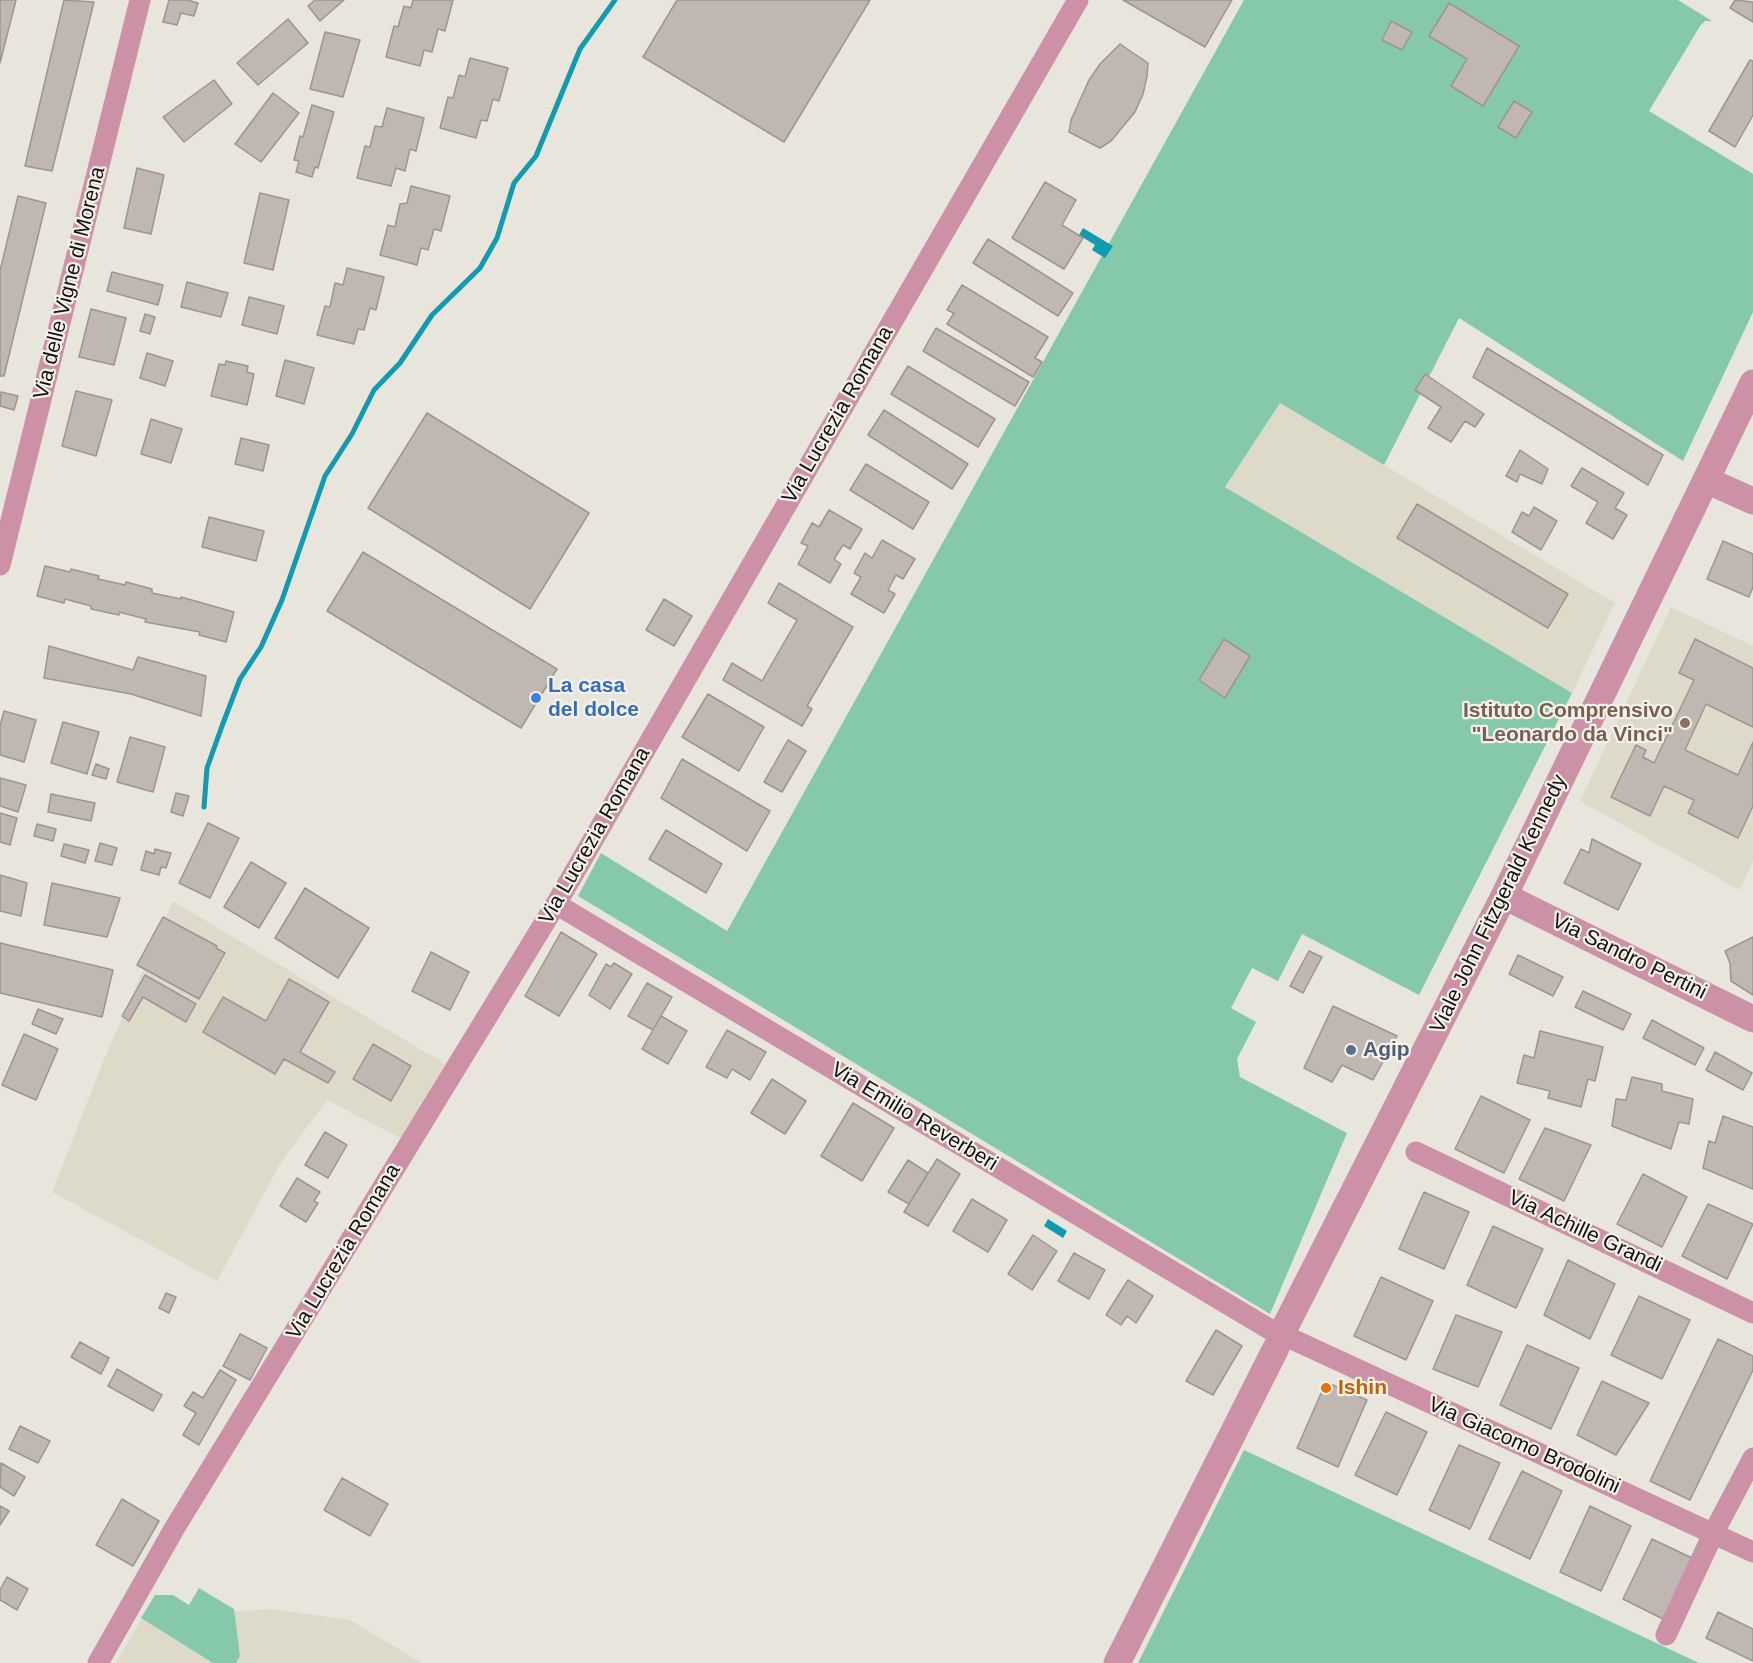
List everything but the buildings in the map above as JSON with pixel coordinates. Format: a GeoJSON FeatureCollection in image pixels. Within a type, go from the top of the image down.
{"type":"FeatureCollection","features":[{"type":"Feature","properties":{"kind":"street","name":"Via delle Vigne di Morena"},"geometry":{"type":"LineString","coordinates":[[0,565],[140,0]]}},
{"type":"Feature","properties":{"kind":"street","name":"Via Lucrezia Romana"},"geometry":{"type":"LineString","coordinates":[[98,1663],[174,1529],[556,904],[1074,1]]}},
{"type":"Feature","properties":{"kind":"street","name":"Viale John Fitzgerald Kennedy"},"geometry":{"type":"LineString","coordinates":[[1117,1663],[1504,896],[1753,383]]}},
{"type":"Feature","properties":{"kind":"street"},"geometry":{"type":"LineString","coordinates":[[1706,480],[1753,501]]}},
{"type":"Feature","properties":{"kind":"street","name":"Via Sandro Pertini"},"geometry":{"type":"LineString","coordinates":[[1504,896],[1753,1019]]}},
{"type":"Feature","properties":{"kind":"street","name":"Via Emilio Reverberi"},"geometry":{"type":"LineString","coordinates":[[556,904],[1282,1336]]}},
{"type":"Feature","properties":{"kind":"street","name":"Via Achille Grandi"},"geometry":{"type":"LineString","coordinates":[[1416,1152],[1753,1312]]}},
{"type":"Feature","properties":{"kind":"street","name":"Via Giacomo Brodolini"},"geometry":{"type":"LineString","coordinates":[[1282,1336],[1714,1532],[1753,1552]]}},
{"type":"Feature","properties":{"kind":"street"},"geometry":{"type":"LineString","coordinates":[[1666,1635],[1714,1532],[1753,1458]]}},
{"type":"Feature","properties":{"kind":"shaded area"},"geometry":{"type":"Polygon","coordinates":[[[1280,403],[1615,603],[1572,693],[1225,487],[1280,403]]]}},
{"type":"Feature","properties":{"kind":"shaded area","name":"Istituto Comprensivo \"Leonardo da Vinci\""},"geometry":{"type":"Polygon","coordinates":[[[1671,607],[1753,646],[1753,861],[1740,890],[1580,801],[1671,607]]]}},
{"type":"Feature","properties":{"kind":"shaded area"},"geometry":{"type":"Polygon","coordinates":[[[173,901],[445,1064],[402,1139],[327,1100],[281,1162],[217,1281],[52,1192],[105,1057],[173,901]]]}},
{"type":"Feature","properties":{"kind":"shaded area"},"geometry":{"type":"Polygon","coordinates":[[[271,1609],[350,1620],[422,1663],[116,1663],[141,1620],[271,1609]]]}},
{"type":"Feature","properties":{"kind":"green space"},"geometry":{"type":"Polygon","coordinates":[[[1244,0],[1678,0],[1712,21],[1705,21],[1700,26],[1649,111],[1753,174],[1753,312],[1683,461],[1459,318],[1384,465],[1280,403],[1225,487],[1572,693],[1419,995],[1302,934],[1278,981],[1252,968],[1231,1008],[1256,1022],[1237,1059],[1240,1077],[1347,1133],[1270,1314],[578,896],[601,853],[727,931],[1244,0]]]}},
{"type":"Feature","properties":{"kind":"green space"},"geometry":{"type":"Polygon","coordinates":[[[1244,1450],[1699,1663],[1138,1663],[1244,1450]]]}},
{"type":"Feature","properties":{"kind":"green space"},"geometry":{"type":"Polygon","coordinates":[[[199,1588],[234,1609],[240,1656],[236,1663],[213,1663],[141,1618],[155,1595],[173,1595],[189,1605],[199,1588]]]}},
{"type":"Feature","properties":{"kind":"water"},"geometry":{"type":"Polygon","coordinates":[[[1083,228],[1113,246],[1105,258],[1092,250],[1095,245],[1079,235],[1083,228]]]}},
{"type":"Feature","properties":{"kind":"water"},"geometry":{"type":"Polygon","coordinates":[[[1048,1219],[1067,1231],[1063,1238],[1044,1226],[1048,1219]]]}},
{"type":"Feature","properties":{"kind":"waterway"},"geometry":{"type":"LineString","coordinates":[[204,807],[207,768],[222,726],[240,679],[261,647],[282,600],[325,476],[352,434],[374,390],[400,363],[432,315],[480,268],[497,238],[514,183],[536,156],[580,49],[615,0]]}},
{"type":"Feature","properties":{"kind":"place","name":"La casa del dolce"},"geometry":{"type":"Point","coordinates":[536,698]}},
{"type":"Feature","properties":{"kind":"place","name":"Istituto Comprensivo \"Leonardo da Vinci\""},"geometry":{"type":"Point","coordinates":[1685,723]}},
{"type":"Feature","properties":{"kind":"place","name":"Agip"},"geometry":{"type":"Point","coordinates":[1351,1050]}},
{"type":"Feature","properties":{"kind":"place","name":"Ishin"},"geometry":{"type":"Point","coordinates":[1326,1388]}}]}
